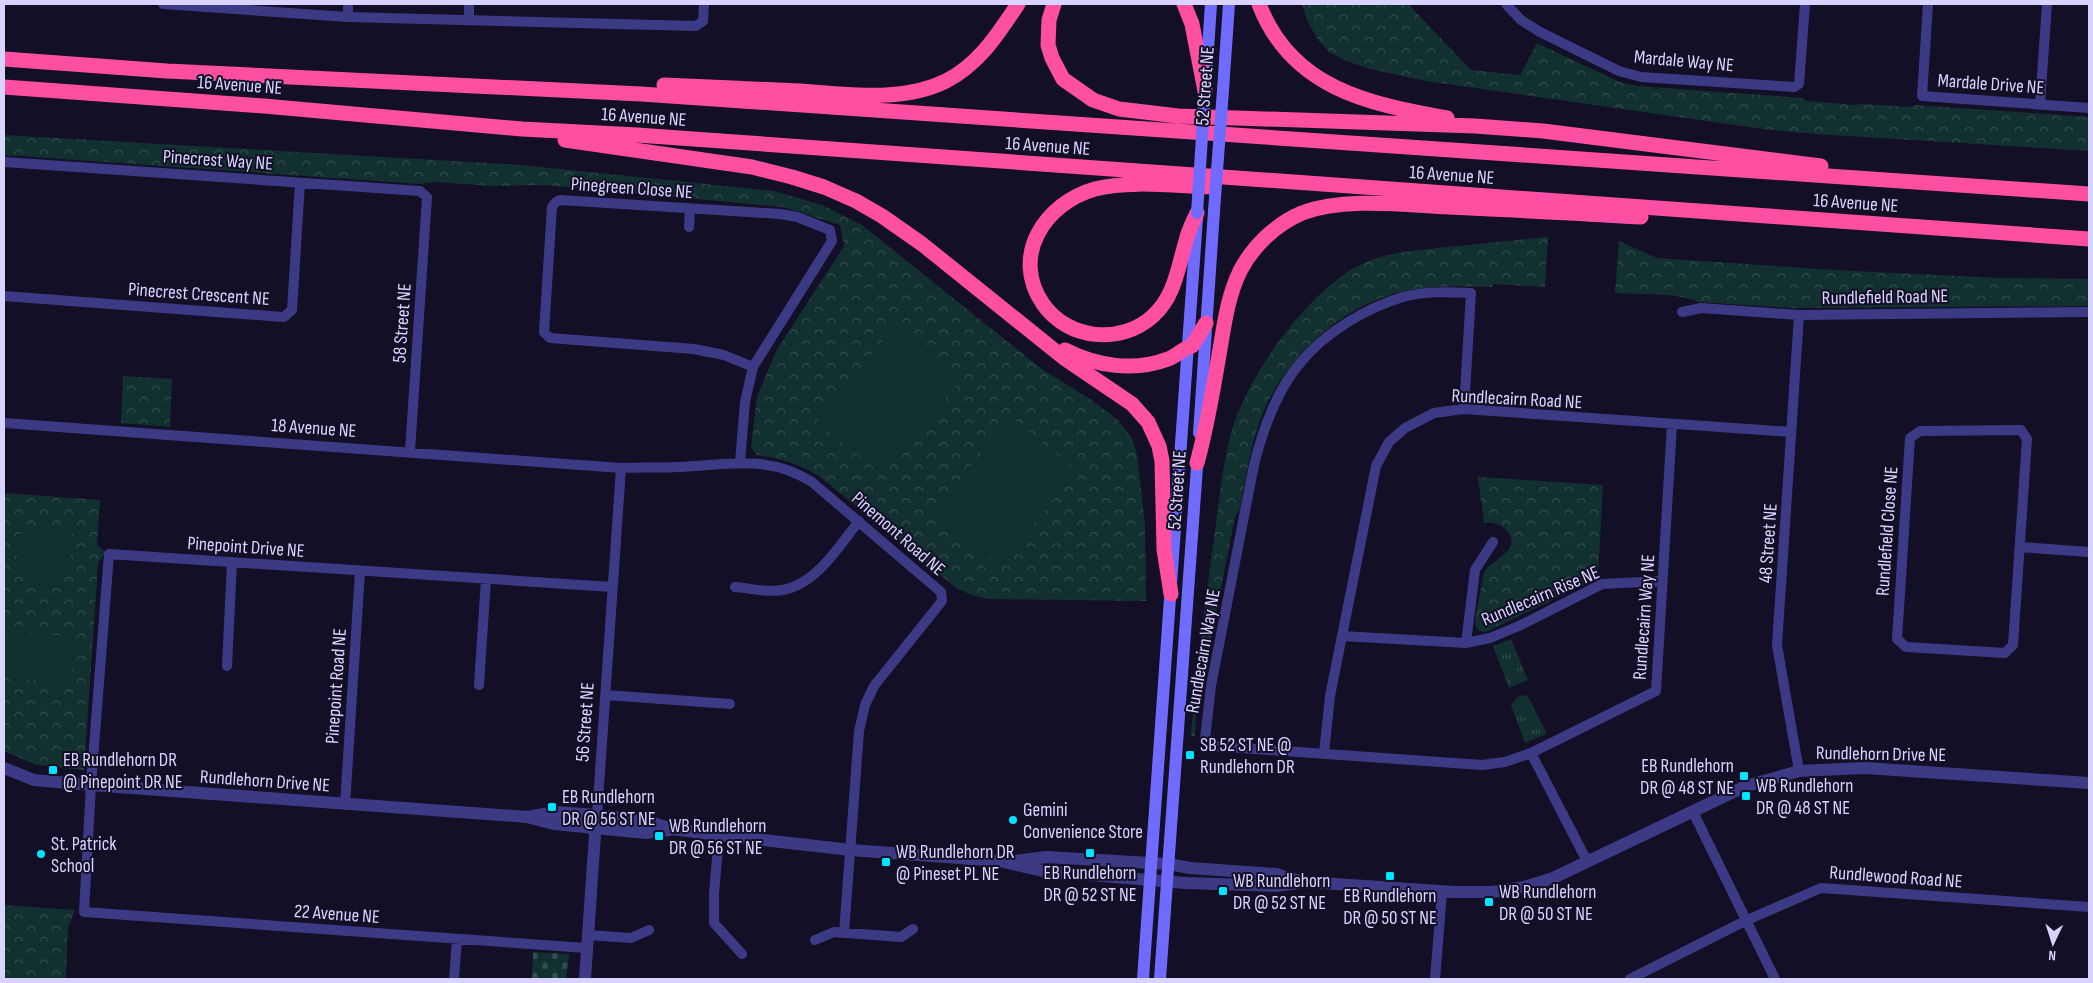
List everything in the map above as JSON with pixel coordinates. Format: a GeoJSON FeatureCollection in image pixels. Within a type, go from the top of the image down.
{"type":"FeatureCollection","features":[{"type":"Feature","properties":{"kind":"highway"},"geometry":{"type":"LineString","coordinates":[[560,89],[608,83],[880,95],[909,93],[935,86],[968,66],[995,38],[1018,4]]}},
{"type":"Feature","properties":{"kind":"highway"},"geometry":{"type":"LineString","coordinates":[[1054,4],[1049,20],[1048,45],[1052,58],[1063,79],[1093,100],[1119,108],[1178,116],[1475,126],[1552,132],[1860,171],[1898,181]]}},
{"type":"Feature","properties":{"kind":"highway"},"geometry":{"type":"LineString","coordinates":[[1184,4],[1192,24],[1205,90]]}},
{"type":"Feature","properties":{"kind":"highway"},"geometry":{"type":"LineString","coordinates":[[1259,4],[1285,47],[1309,71],[1334,88],[1363,100],[1456,120],[1475,126]]}},
{"type":"Feature","properties":{"kind":"highway","name":"16 Avenue NE"},"geometry":{"type":"LineString","coordinates":[[4,59],[167,71],[560,89],[2089,194]]}},
{"type":"Feature","properties":{"kind":"highway","name":"16 Avenue NE"},"geometry":{"type":"LineString","coordinates":[[4,87],[264,106],[522,130],[637,135],[2089,239]]}},
{"type":"Feature","properties":{"kind":"highway"},"geometry":{"type":"LineString","coordinates":[[522,130],[545,137],[752,167],[792,177],[824,187],[856,201],[911,236],[1064,358],[1132,404],[1140,412],[1154,433],[1162,461],[1164,549],[1170,594]]}},
{"type":"Feature","properties":{"kind":"highway"},"geometry":{"type":"LineString","coordinates":[[1197,212],[1186,240],[1178,272],[1168,296],[1154,315],[1132,330],[1107,336],[1083,332],[1071,328],[1056,318],[1043,304],[1037,293],[1031,272],[1031,259],[1036,235],[1042,224],[1061,205],[1095,189],[1124,185],[1414,191]]}},
{"type":"Feature","properties":{"kind":"highway"},"geometry":{"type":"LineString","coordinates":[[1197,463],[1206,431],[1226,314],[1235,283],[1257,246],[1278,228],[1303,213],[1336,206],[1387,204],[1743,222],[1779,218]]}},
{"type":"Feature","properties":{"kind":"highway"},"geometry":{"type":"LineString","coordinates":[[1038,337],[1085,359],[1127,366],[1171,359],[1192,346],[1199,338],[1206,323]]}},
{"type":"Feature","properties":{"kind":"main road","name":"52 Street NE"},"geometry":{"type":"LineString","coordinates":[[1143,979],[1188,347],[1210,4]]}},
{"type":"Feature","properties":{"kind":"main road","name":"52 Street NE"},"geometry":{"type":"LineString","coordinates":[[1160,979],[1170,864],[1229,4]]}},
{"type":"Feature","properties":{"kind":"street"},"geometry":{"type":"LineString","coordinates":[[163,4],[348,16],[469,21],[696,26],[703,21],[704,4]]}},
{"type":"Feature","properties":{"kind":"street"},"geometry":{"type":"LineString","coordinates":[[348,4],[348,16]]}},
{"type":"Feature","properties":{"kind":"street"},"geometry":{"type":"LineString","coordinates":[[469,4],[469,21]]}},
{"type":"Feature","properties":{"kind":"street","name":"Mardale Way NE"},"geometry":{"type":"LineString","coordinates":[[1506,4],[1521,20],[1540,32],[1619,72],[1641,76],[1794,87],[1799,84],[1805,4]]}},
{"type":"Feature","properties":{"kind":"street","name":"Mardale Drive NE"},"geometry":{"type":"LineString","coordinates":[[1928,4],[1922,96],[2089,108]]}},
{"type":"Feature","properties":{"kind":"street"},"geometry":{"type":"LineString","coordinates":[[2040,104],[2047,4]]}},
{"type":"Feature","properties":{"kind":"street","name":"Pinecrest Way NE"},"geometry":{"type":"LineString","coordinates":[[4,162],[420,191],[426,196]]}},
{"type":"Feature","properties":{"kind":"street","name":"Pinecrest Crescent NE"},"geometry":{"type":"LineString","coordinates":[[4,296],[284,317],[292,310],[300,183]]}},
{"type":"Feature","properties":{"kind":"street","name":"58 Street NE"},"geometry":{"type":"LineString","coordinates":[[410,451],[426,196]]}},
{"type":"Feature","properties":{"kind":"street","name":"Pinegreen Close NE"},"geometry":{"type":"LineString","coordinates":[[740,462],[745,402],[753,367],[832,241],[830,230],[797,217],[560,200],[556,202],[552,207],[544,332],[550,338],[694,349],[724,356],[753,367]]}},
{"type":"Feature","properties":{"kind":"street"},"geometry":{"type":"LineString","coordinates":[[689,227],[690,209]]}},
{"type":"Feature","properties":{"kind":"street","name":"Rundlecairn Way NE"},"geometry":{"type":"LineString","coordinates":[[1464,410],[1471,293],[1443,291],[1403,297],[1365,313],[1331,333],[1300,362],[1280,393],[1262,433],[1211,686],[1205,739],[1213,746],[1482,765],[1506,762],[1531,753],[1656,691],[1672,424]]}},
{"type":"Feature","properties":{"kind":"street","name":"Rundlefield Road NE"},"geometry":{"type":"LineString","coordinates":[[1682,312],[1701,308],[1799,315],[2089,312]]}},
{"type":"Feature","properties":{"kind":"street","name":"48 Street NE"},"geometry":{"type":"LineString","coordinates":[[1798,771],[1777,645],[1799,315]]}},
{"type":"Feature","properties":{"kind":"street","name":"Rundlecairn Road NE"},"geometry":{"type":"LineString","coordinates":[[1324,753],[1330,696],[1376,466],[1390,442],[1405,428],[1434,412],[1464,410],[1791,432]]}},
{"type":"Feature","properties":{"kind":"street","name":"18 Avenue NE"},"geometry":{"type":"LineString","coordinates":[[4,424],[410,451],[621,468]]}},
{"type":"Feature","properties":{"kind":"street","name":"Rundlefield Close NE"},"geometry":{"type":"LineString","coordinates":[[2021,430],[2027,438],[2020,548],[2013,645],[2005,653],[1906,647],[1897,639],[1910,438],[1920,431],[2021,430]]}},
{"type":"Feature","properties":{"kind":"street","name":"Pinemont Road NE"},"geometry":{"type":"LineString","coordinates":[[621,468],[678,467],[740,462],[776,465],[796,472],[812,482],[941,592],[942,601],[874,686],[865,705],[859,731],[844,933]]}},
{"type":"Feature","properties":{"kind":"street","name":"56 Street NE"},"geometry":{"type":"LineString","coordinates":[[585,979],[621,468]]}},
{"type":"Feature","properties":{"kind":"street"},"geometry":{"type":"LineString","coordinates":[[735,587],[781,591],[800,585],[820,567],[859,521]]}},
{"type":"Feature","properties":{"kind":"street"},"geometry":{"type":"LineString","coordinates":[[1466,643],[1475,570],[1493,542]]}},
{"type":"Feature","properties":{"kind":"street"},"geometry":{"type":"LineString","coordinates":[[2020,548],[2089,552]]}},
{"type":"Feature","properties":{"kind":"street","name":"Pinepoint Drive NE"},"geometry":{"type":"LineString","coordinates":[[91,785],[109,554],[612,587]]}},
{"type":"Feature","properties":{"kind":"street"},"geometry":{"type":"LineString","coordinates":[[226,666],[232,562]]}},
{"type":"Feature","properties":{"kind":"street","name":"Pinepoint Road NE"},"geometry":{"type":"LineString","coordinates":[[345,805],[360,571]]}},
{"type":"Feature","properties":{"kind":"street"},"geometry":{"type":"LineString","coordinates":[[478,685],[486,579]]}},
{"type":"Feature","properties":{"kind":"street","name":"Rundlecairn Rise NE"},"geometry":{"type":"LineString","coordinates":[[1342,636],[1466,643],[1490,638],[1521,625],[1602,584],[1662,581]]}},
{"type":"Feature","properties":{"kind":"street"},"geometry":{"type":"LineString","coordinates":[[606,695],[730,704]]}},
{"type":"Feature","properties":{"kind":"street"},"geometry":{"type":"LineString","coordinates":[[1531,753],[1587,861]]}},
{"type":"Feature","properties":{"kind":"street","name":"Rundlehorn Drive NE"},"geometry":{"type":"LineString","coordinates":[[4,768],[34,780],[345,805],[527,816],[554,824],[596,821],[646,833],[672,829],[851,850],[1010,862],[1044,871],[1168,882],[1276,886],[1306,882]]}},
{"type":"Feature","properties":{"kind":"street","name":"Rundlehorn Drive NE"},"geometry":{"type":"LineString","coordinates":[[1010,862],[1046,856],[1170,864],[1190,868],[1276,874],[1306,882],[1442,892],[1493,892],[1524,887],[1553,878],[1746,786],[1798,771],[1865,768],[2089,783]]}},
{"type":"Feature","properties":{"kind":"street","name":"22 Avenue NE"},"geometry":{"type":"LineString","coordinates":[[91,785],[84,912],[586,948]]}},
{"type":"Feature","properties":{"kind":"street"},"geometry":{"type":"LineString","coordinates":[[1693,812],[1775,979]]}},
{"type":"Feature","properties":{"kind":"street"},"geometry":{"type":"LineString","coordinates":[[719,835],[714,894],[714,923],[742,954]]}},
{"type":"Feature","properties":{"kind":"street","name":"Rundlewood Road NE"},"geometry":{"type":"LineString","coordinates":[[1630,979],[1745,921],[1821,888],[2089,907]]}},
{"type":"Feature","properties":{"kind":"street"},"geometry":{"type":"LineString","coordinates":[[1436,979],[1442,892]]}},
{"type":"Feature","properties":{"kind":"street"},"geometry":{"type":"LineString","coordinates":[[815,940],[834,932],[901,937],[914,929]]}},
{"type":"Feature","properties":{"kind":"street"},"geometry":{"type":"LineString","coordinates":[[587,935],[631,938],[649,930]]}},
{"type":"Feature","properties":{"kind":"street"},"geometry":{"type":"LineString","coordinates":[[454,979],[457,939]]}},
{"type":"Feature","properties":{"kind":"green space"},"geometry":{"type":"Polygon","coordinates":[[[1302,4],[1408,4],[1471,70],[1520,75],[1537,43],[1620,82],[1637,86],[1803,98],[1806,101],[1856,105],[1910,107],[1916,105],[2089,117],[2089,151],[1763,129],[1426,81],[1366,68],[1329,52],[1318,40],[1307,20],[1302,4]]]}},
{"type":"Feature","properties":{"kind":"green space"},"geometry":{"type":"Polygon","coordinates":[[[4,135],[521,165],[774,191],[822,205],[862,225],[1043,370],[1090,399],[1118,420],[1132,438],[1137,455],[1145,524],[1146,601],[988,599],[971,595],[955,587],[819,476],[789,462],[757,455],[751,448],[757,397],[776,351],[844,246],[840,225],[783,207],[545,185],[491,186],[436,182],[419,184],[4,155],[4,135]]]}},
{"type":"Feature","properties":{"kind":"green space"},"geometry":{"type":"Polygon","coordinates":[[[1548,237],[1545,287],[1493,284],[1492,287],[1435,287],[1401,292],[1379,299],[1338,321],[1303,352],[1288,370],[1264,410],[1252,446],[1240,509],[1235,517],[1196,715],[1195,736],[1191,736],[1204,612],[1228,446],[1239,410],[1251,385],[1267,359],[1305,309],[1326,288],[1348,272],[1369,261],[1408,251],[1548,237]]]}},
{"type":"Feature","properties":{"kind":"green space"},"geometry":{"type":"Polygon","coordinates":[[[1619,241],[1657,258],[1834,270],[2001,278],[2089,279],[2089,306],[1791,308],[1698,302],[1670,295],[1615,293],[1619,241]]]}},
{"type":"Feature","properties":{"kind":"green space"},"geometry":{"type":"Polygon","coordinates":[[[894,327],[960,381],[883,475],[817,421],[894,327]]]}},
{"type":"Feature","properties":{"kind":"green space"},"geometry":{"type":"Polygon","coordinates":[[[123,376],[172,379],[170,427],[121,423],[123,376]]]}},
{"type":"Feature","properties":{"kind":"green space"},"geometry":{"type":"Polygon","coordinates":[[[1011,417],[1077,471],[1000,565],[934,511],[1011,417]]]}},
{"type":"Feature","properties":{"kind":"green space"},"geometry":{"type":"Polygon","coordinates":[[[1478,477],[1603,485],[1598,578],[1486,632],[1479,631],[1476,627],[1475,619],[1484,572],[1509,548],[1511,537],[1502,526],[1484,523],[1478,477]]]}},
{"type":"Feature","properties":{"kind":"green space"},"geometry":{"type":"Polygon","coordinates":[[[4,493],[100,500],[97,544],[105,552],[98,564],[84,770],[36,765],[4,751],[4,493]]]}},
{"type":"Feature","properties":{"kind":"green space"},"geometry":{"type":"Polygon","coordinates":[[[24,525],[66,528],[72,534],[70,575],[47,583],[24,573],[15,551],[24,525]]]}},
{"type":"Feature","properties":{"kind":"green space"},"geometry":{"type":"Polygon","coordinates":[[[4,632],[74,637],[71,683],[4,678],[4,632]]]}},
{"type":"Feature","properties":{"kind":"green space"},"geometry":{"type":"Polygon","coordinates":[[[1511,639],[1528,680],[1509,688],[1493,646],[1511,639]]]}},
{"type":"Feature","properties":{"kind":"green space"},"geometry":{"type":"Polygon","coordinates":[[[1527,695],[1547,734],[1525,743],[1511,705],[1517,697],[1527,695]]]}},
{"type":"Feature","properties":{"kind":"green space"},"geometry":{"type":"Polygon","coordinates":[[[4,905],[75,910],[68,928],[66,979],[4,979],[4,905]]]}},
{"type":"Feature","properties":{"kind":"green space"},"geometry":{"type":"Polygon","coordinates":[[[533,952],[569,954],[566,979],[532,979],[533,952]]]}},
{"type":"Feature","properties":{"kind":"place","name":"SB 52 ST NE @ Rundlehorn DR"},"geometry":{"type":"Point","coordinates":[1190,755]}},
{"type":"Feature","properties":{"kind":"place","name":"EB Rundlehorn DR @ Pinepoint DR NE"},"geometry":{"type":"Point","coordinates":[53,770]}},
{"type":"Feature","properties":{"kind":"place","name":"EB Rundlehorn DR @ 48 ST NE"},"geometry":{"type":"Point","coordinates":[1744,776]}},
{"type":"Feature","properties":{"kind":"place","name":"WB Rundlehorn DR @ 48 ST NE"},"geometry":{"type":"Point","coordinates":[1746,796]}},
{"type":"Feature","properties":{"kind":"place","name":"EB Rundlehorn DR @ 56 ST NE"},"geometry":{"type":"Point","coordinates":[552,807]}},
{"type":"Feature","properties":{"kind":"place","name":"Gemini Convenience Store"},"geometry":{"type":"Point","coordinates":[1013,820]}},
{"type":"Feature","properties":{"kind":"place","name":"WB Rundlehorn DR @ 56 ST NE"},"geometry":{"type":"Point","coordinates":[659,836]}},
{"type":"Feature","properties":{"kind":"place","name":"EB Rundlehorn DR @ 52 ST NE"},"geometry":{"type":"Point","coordinates":[1090,853]}},
{"type":"Feature","properties":{"kind":"place","name":"St. Patrick School"},"geometry":{"type":"Point","coordinates":[41,854]}},
{"type":"Feature","properties":{"kind":"place","name":"WB Rundlehorn DR @ Pineset PL NE"},"geometry":{"type":"Point","coordinates":[886,862]}},
{"type":"Feature","properties":{"kind":"place","name":"EB Rundlehorn DR @ 50 ST NE"},"geometry":{"type":"Point","coordinates":[1390,876]}},
{"type":"Feature","properties":{"kind":"place","name":"WB Rundlehorn DR @ 52 ST NE"},"geometry":{"type":"Point","coordinates":[1223,891]}},
{"type":"Feature","properties":{"kind":"place","name":"WB Rundlehorn DR @ 50 ST NE"},"geometry":{"type":"Point","coordinates":[1489,902]}}]}
